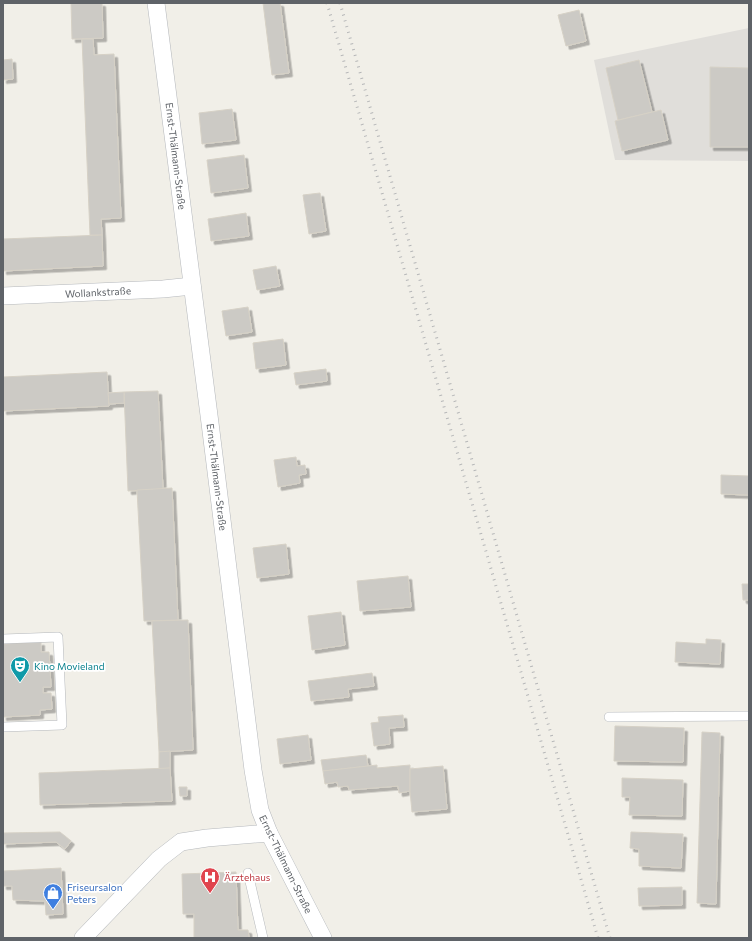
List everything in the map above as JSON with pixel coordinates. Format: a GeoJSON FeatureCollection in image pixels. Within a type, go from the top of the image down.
{"type":"FeatureCollection","features":[{"type":"Feature","properties":{"kind":"street","name":"Ernst-Thälmann-Straße"},"geometry":{"type":"LineString","coordinates":[[156,3],[253,770],[260,810],[323,938]]}},
{"type":"Feature","properties":{"kind":"street","name":"Wollankstraße"},"geometry":{"type":"LineString","coordinates":[[3,296],[164,289],[192,286]]}},
{"type":"Feature","properties":{"kind":"street"},"geometry":{"type":"LineString","coordinates":[[83,938],[159,859],[181,842],[207,838],[270,833]]}},
{"type":"Feature","properties":{"kind":"lane"},"geometry":{"type":"LineString","coordinates":[[3,639],[58,637],[62,725],[3,727]]}},
{"type":"Feature","properties":{"kind":"lane"},"geometry":{"type":"LineString","coordinates":[[609,717],[749,716]]}},
{"type":"Feature","properties":{"kind":"lane"},"geometry":{"type":"LineString","coordinates":[[248,873],[262,938]]}},
{"type":"Feature","properties":{"kind":"shaded area"},"geometry":{"type":"Polygon","coordinates":[[[749,28],[749,161],[615,160],[594,60],[749,28]]]}},
{"type":"Feature","properties":{"kind":"building"},"geometry":{"type":"Polygon","coordinates":[[[71,3],[102,3],[103,38],[72,39],[71,3]]]}},
{"type":"Feature","properties":{"kind":"building"},"geometry":{"type":"Polygon","coordinates":[[[263,3],[280,3],[289,73],[272,75],[263,3]]]}},
{"type":"Feature","properties":{"kind":"building"},"geometry":{"type":"Polygon","coordinates":[[[579,10],[586,41],[566,46],[558,15],[579,10]]]}},
{"type":"Feature","properties":{"kind":"building"},"geometry":{"type":"Polygon","coordinates":[[[82,39],[93,39],[94,55],[114,54],[121,218],[101,219],[102,235],[90,235],[82,39]]]}},
{"type":"Feature","properties":{"kind":"building"},"geometry":{"type":"Polygon","coordinates":[[[12,59],[13,79],[3,80],[3,60],[12,59]]]}},
{"type":"Feature","properties":{"kind":"building"},"geometry":{"type":"Polygon","coordinates":[[[639,60],[652,112],[618,120],[606,68],[639,60]]]}},
{"type":"Feature","properties":{"kind":"building"},"geometry":{"type":"Polygon","coordinates":[[[710,67],[749,68],[749,147],[710,147],[710,67]]]}},
{"type":"Feature","properties":{"kind":"building"},"geometry":{"type":"Polygon","coordinates":[[[232,109],[236,140],[202,144],[199,113],[232,109]]]}},
{"type":"Feature","properties":{"kind":"building"},"geometry":{"type":"Polygon","coordinates":[[[661,110],[668,140],[622,151],[615,121],[661,110]]]}},
{"type":"Feature","properties":{"kind":"building"},"geometry":{"type":"Polygon","coordinates":[[[244,155],[248,188],[211,193],[207,160],[244,155]]]}},
{"type":"Feature","properties":{"kind":"building"},"geometry":{"type":"Polygon","coordinates":[[[320,193],[326,231],[309,234],[303,195],[320,193]]]}},
{"type":"Feature","properties":{"kind":"building"},"geometry":{"type":"Polygon","coordinates":[[[246,213],[249,236],[211,241],[208,219],[246,213]]]}},
{"type":"Feature","properties":{"kind":"building"},"geometry":{"type":"Polygon","coordinates":[[[102,235],[103,266],[3,271],[3,239],[102,235]]]}},
{"type":"Feature","properties":{"kind":"building"},"geometry":{"type":"Polygon","coordinates":[[[276,266],[280,286],[257,290],[253,270],[276,266]]]}},
{"type":"Feature","properties":{"kind":"building"},"geometry":{"type":"Polygon","coordinates":[[[248,307],[252,332],[226,336],[222,311],[248,307]]]}},
{"type":"Feature","properties":{"kind":"building"},"geometry":{"type":"Polygon","coordinates":[[[283,339],[286,365],[256,369],[253,343],[283,339]]]}},
{"type":"Feature","properties":{"kind":"building"},"geometry":{"type":"Polygon","coordinates":[[[326,369],[327,381],[296,385],[294,373],[326,369]]]}},
{"type":"Feature","properties":{"kind":"building"},"geometry":{"type":"Polygon","coordinates":[[[107,372],[109,406],[3,411],[3,377],[107,372]]]}},
{"type":"Feature","properties":{"kind":"building"},"geometry":{"type":"Polygon","coordinates":[[[158,391],[163,489],[128,491],[124,392],[158,391]]]}},
{"type":"Feature","properties":{"kind":"building"},"geometry":{"type":"Polygon","coordinates":[[[124,392],[124,403],[109,404],[108,393],[124,392]]]}},
{"type":"Feature","properties":{"kind":"building"},"geometry":{"type":"Polygon","coordinates":[[[296,457],[297,466],[305,465],[306,474],[299,475],[300,483],[278,487],[274,460],[296,457]]]}},
{"type":"Feature","properties":{"kind":"building"},"geometry":{"type":"Polygon","coordinates":[[[721,475],[749,476],[749,495],[721,494],[721,475]]]}},
{"type":"Feature","properties":{"kind":"building"},"geometry":{"type":"Polygon","coordinates":[[[172,488],[178,620],[144,621],[137,490],[172,488]]]}},
{"type":"Feature","properties":{"kind":"building"},"geometry":{"type":"Polygon","coordinates":[[[286,544],[289,574],[257,578],[253,548],[286,544]]]}},
{"type":"Feature","properties":{"kind":"building"},"geometry":{"type":"Polygon","coordinates":[[[408,576],[411,607],[360,611],[357,581],[408,576]]]}},
{"type":"Feature","properties":{"kind":"building"},"geometry":{"type":"Polygon","coordinates":[[[742,584],[749,584],[749,600],[743,600],[742,584]]]}},
{"type":"Feature","properties":{"kind":"building"},"geometry":{"type":"Polygon","coordinates":[[[341,612],[345,645],[312,650],[308,616],[341,612]]]}},
{"type":"Feature","properties":{"kind":"building"},"geometry":{"type":"Polygon","coordinates":[[[188,620],[193,750],[159,752],[152,621],[188,620]]]}},
{"type":"Feature","properties":{"kind":"building"},"geometry":{"type":"Polygon","coordinates":[[[706,639],[721,640],[720,664],[675,662],[676,642],[706,644],[706,639]]]}},
{"type":"Feature","properties":{"kind":"building"},"geometry":{"type":"Polygon","coordinates":[[[41,642],[41,652],[49,652],[51,687],[43,687],[43,693],[51,693],[52,709],[40,710],[40,715],[3,717],[3,644],[41,642]]]}},
{"type":"Feature","properties":{"kind":"building"},"geometry":{"type":"Polygon","coordinates":[[[372,673],[374,686],[348,689],[349,697],[311,701],[308,681],[372,673]]]}},
{"type":"Feature","properties":{"kind":"building"},"geometry":{"type":"Polygon","coordinates":[[[403,715],[404,727],[389,728],[390,744],[374,746],[371,723],[379,722],[378,717],[403,715]]]}},
{"type":"Feature","properties":{"kind":"building"},"geometry":{"type":"Polygon","coordinates":[[[615,726],[684,728],[683,762],[614,761],[615,726]]]}},
{"type":"Feature","properties":{"kind":"building"},"geometry":{"type":"Polygon","coordinates":[[[702,732],[720,733],[716,904],[697,903],[702,732]]]}},
{"type":"Feature","properties":{"kind":"building"},"geometry":{"type":"Polygon","coordinates":[[[308,735],[311,760],[280,764],[277,739],[308,735]]]}},
{"type":"Feature","properties":{"kind":"building"},"geometry":{"type":"Polygon","coordinates":[[[170,751],[170,768],[159,769],[159,752],[170,751]]]}},
{"type":"Feature","properties":{"kind":"building"},"geometry":{"type":"Polygon","coordinates":[[[366,755],[368,766],[323,771],[321,760],[366,755]]]}},
{"type":"Feature","properties":{"kind":"building"},"geometry":{"type":"Polygon","coordinates":[[[377,765],[377,768],[410,765],[410,791],[399,793],[398,786],[349,790],[348,786],[338,787],[337,782],[325,784],[323,771],[377,765]]]}},
{"type":"Feature","properties":{"kind":"building"},"geometry":{"type":"Polygon","coordinates":[[[443,766],[447,809],[412,812],[410,769],[443,766]]]}},
{"type":"Feature","properties":{"kind":"building"},"geometry":{"type":"Polygon","coordinates":[[[170,768],[172,801],[40,805],[39,773],[170,768]]]}},
{"type":"Feature","properties":{"kind":"building"},"geometry":{"type":"Polygon","coordinates":[[[622,778],[683,780],[682,816],[629,815],[630,797],[622,797],[622,778]]]}},
{"type":"Feature","properties":{"kind":"building"},"geometry":{"type":"Polygon","coordinates":[[[179,787],[187,787],[187,796],[180,796],[179,787]]]}},
{"type":"Feature","properties":{"kind":"building"},"geometry":{"type":"Polygon","coordinates":[[[60,832],[71,841],[65,849],[56,842],[3,844],[3,833],[60,832]]]}},
{"type":"Feature","properties":{"kind":"building"},"geometry":{"type":"Polygon","coordinates":[[[631,832],[683,834],[681,868],[639,866],[639,849],[630,848],[631,832]]]}},
{"type":"Feature","properties":{"kind":"building"},"geometry":{"type":"Polygon","coordinates":[[[61,868],[63,914],[46,915],[45,901],[13,900],[12,886],[3,886],[3,871],[61,868]]]}},
{"type":"Feature","properties":{"kind":"building","name":"Ärztehaus"},"geometry":{"type":"Polygon","coordinates":[[[236,872],[238,930],[248,930],[249,938],[194,938],[194,914],[183,914],[182,874],[236,872]]]}},
{"type":"Feature","properties":{"kind":"building"},"geometry":{"type":"Polygon","coordinates":[[[682,887],[682,905],[639,906],[638,888],[682,887]]]}},
{"type":"Feature","properties":{"kind":"railway"},"geometry":{"type":"LineString","coordinates":[[327,3],[598,938]]}},
{"type":"Feature","properties":{"kind":"railway"},"geometry":{"type":"LineString","coordinates":[[340,3],[610,938]]}},
{"type":"Feature","properties":{"kind":"place","name":"Kino Movieland"},"geometry":{"type":"Point","coordinates":[20,683]}},
{"type":"Feature","properties":{"kind":"place","name":"Ärztehaus"},"geometry":{"type":"Point","coordinates":[210,894]}},
{"type":"Feature","properties":{"kind":"place","name":"Friseursalon Peters"},"geometry":{"type":"Point","coordinates":[53,910]}}]}
